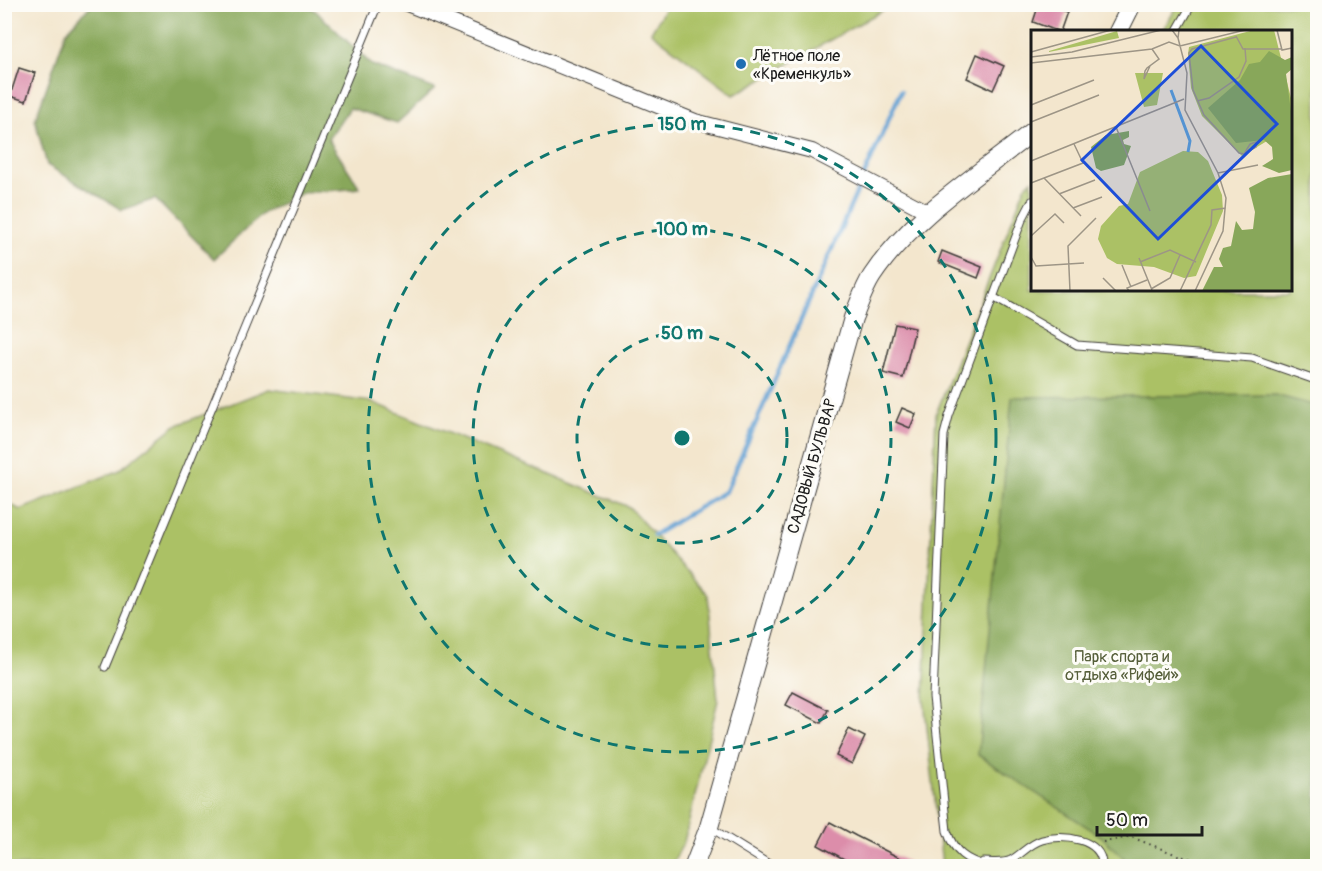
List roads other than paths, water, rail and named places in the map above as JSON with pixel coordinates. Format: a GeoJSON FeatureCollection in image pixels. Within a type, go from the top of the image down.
{"type":"FeatureCollection","features":[{"type":"Feature","properties":{"kind":"street"},"geometry":{"type":"LineString","coordinates":[[407,4],[696,121],[812,151],[930,213]]}},
{"type":"Feature","properties":{"kind":"street"},"geometry":{"type":"LineString","coordinates":[[1119,30],[1132,4]]}},
{"type":"Feature","properties":{"kind":"street","name":"САДОВЫЙ БУЛЬВАР"},"geometry":{"type":"LineString","coordinates":[[694,867],[709,827],[853,318],[871,276],[900,241],[930,213],[1031,133]]}},
{"type":"Feature","properties":{"kind":"lane"},"geometry":{"type":"LineString","coordinates":[[105,667],[378,4]]}},
{"type":"Feature","properties":{"kind":"lane"},"geometry":{"type":"LineString","coordinates":[[1177,30],[1192,4]]}},
{"type":"Feature","properties":{"kind":"lane"},"geometry":{"type":"LineString","coordinates":[[988,867],[971,862],[952,844],[947,831],[934,685],[944,435],[993,297],[1031,202]]}},
{"type":"Feature","properties":{"kind":"lane"},"geometry":{"type":"LineString","coordinates":[[993,297],[1077,345],[1252,358],[1317,381]]}},
{"type":"Feature","properties":{"kind":"lane"},"geometry":{"type":"LineString","coordinates":[[709,827],[772,867]]}},
{"type":"Feature","properties":{"kind":"lane"},"geometry":{"type":"LineString","coordinates":[[971,862],[1011,860],[1031,844],[1044,839],[1074,838],[1088,844],[1098,853],[1102,867]]}},
{"type":"Feature","properties":{"kind":"waterway"},"geometry":{"type":"LineString","coordinates":[[654,535],[726,491],[901,91]]}},
{"type":"Feature","properties":{"kind":"place","name":"Лётное поле «Кременкуль»"},"geometry":{"type":"Point","coordinates":[741,64]}},
{"type":"Feature","properties":{"kind":"park label","name":"Парк спорта и отдыха «Рифей»"},"geometry":{"type":"Point","coordinates":[1122,665]}}]}
